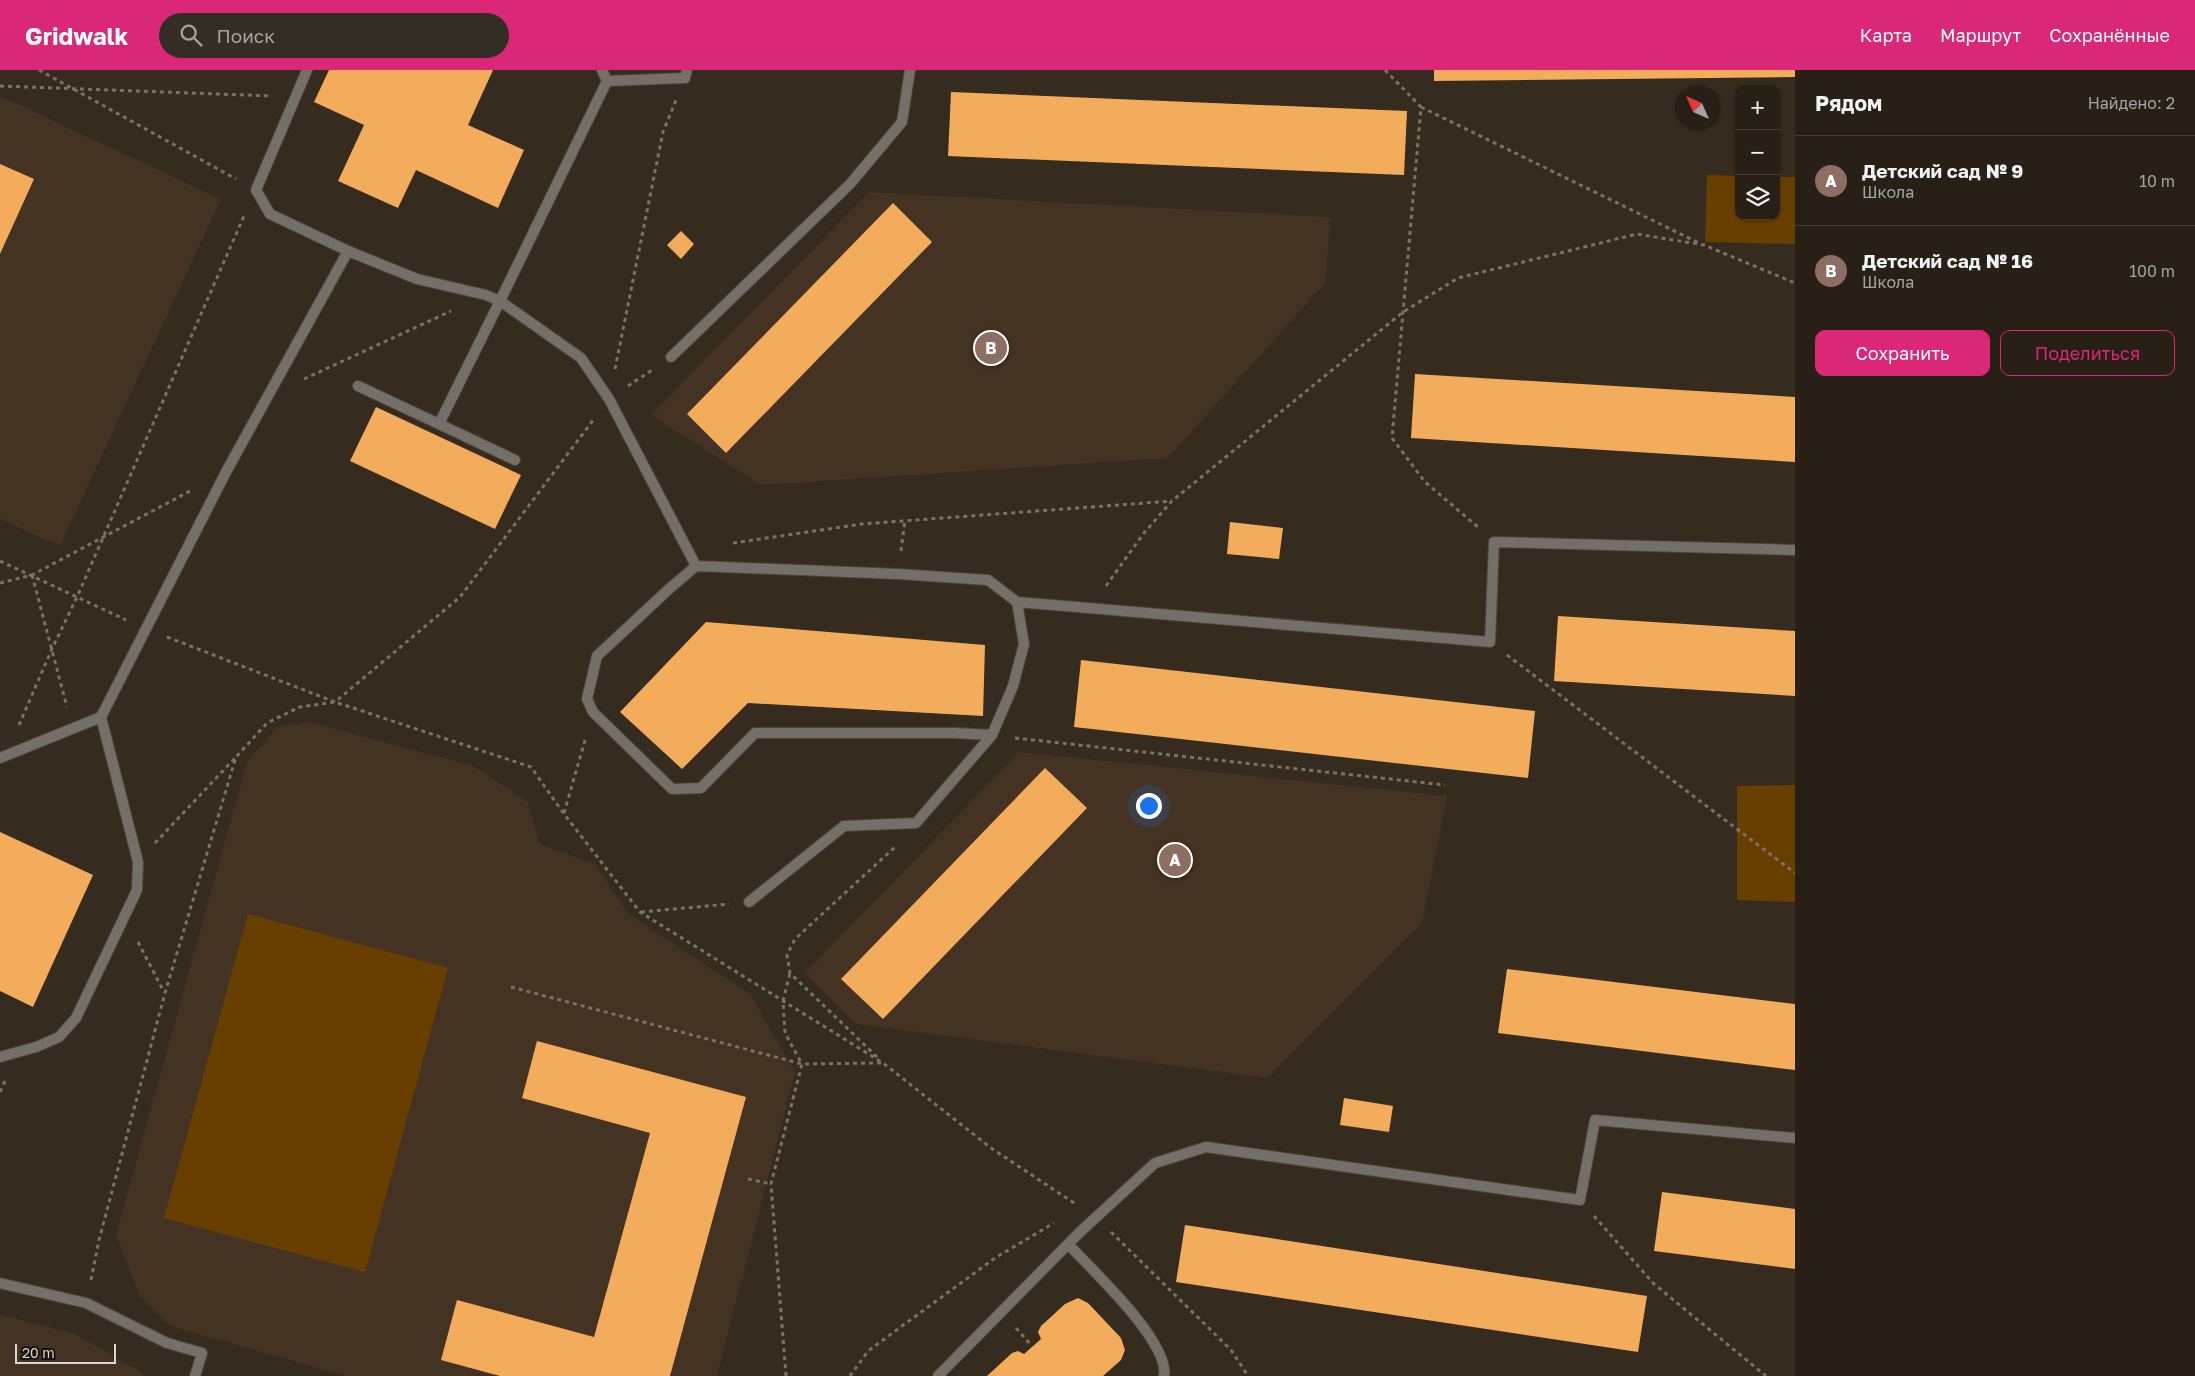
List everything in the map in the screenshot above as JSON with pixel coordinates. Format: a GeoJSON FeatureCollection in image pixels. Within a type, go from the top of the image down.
{"type":"FeatureCollection","features":[{"type":"Feature","properties":{"kind":"lane"},"geometry":{"type":"LineString","coordinates":[[307,70],[256,190],[270,214],[348,251],[417,279],[486,295],[500,301],[581,358],[609,399],[696,566]]}},
{"type":"Feature","properties":{"kind":"lane"},"geometry":{"type":"LineString","coordinates":[[439,424],[607,82],[602,70]]}},
{"type":"Feature","properties":{"kind":"lane"},"geometry":{"type":"LineString","coordinates":[[671,357],[850,184],[891,136],[902,122],[910,70]]}},
{"type":"Feature","properties":{"kind":"lane"},"geometry":{"type":"LineString","coordinates":[[607,82],[686,74]]}},
{"type":"Feature","properties":{"kind":"lane"},"geometry":{"type":"LineString","coordinates":[[3,756],[101,717],[226,472],[348,251]]}},
{"type":"Feature","properties":{"kind":"lane"},"geometry":{"type":"LineString","coordinates":[[358,386],[515,460]]}},
{"type":"Feature","properties":{"kind":"lane"},"geometry":{"type":"LineString","coordinates":[[992,735],[955,733],[755,733],[701,788],[672,789],[593,712],[587,699],[597,656],[696,566],[898,574],[988,580],[1017,602],[1490,642],[1494,542],[1795,550]]}},
{"type":"Feature","properties":{"kind":"lane"},"geometry":{"type":"LineString","coordinates":[[749,902],[844,826],[916,823],[992,735],[1013,686],[1024,644],[1017,602]]}},
{"type":"Feature","properties":{"kind":"lane"},"geometry":{"type":"LineString","coordinates":[[0,1057],[36,1047],[59,1037],[76,1018],[137,890],[138,862],[101,717]]}},
{"type":"Feature","properties":{"kind":"lane"},"geometry":{"type":"LineString","coordinates":[[938,1376],[1068,1244],[1156,1163],[1206,1147],[1580,1200],[1595,1120],[1795,1138]]}},
{"type":"Feature","properties":{"kind":"lane"},"geometry":{"type":"LineString","coordinates":[[1068,1244],[1148,1331],[1160,1352],[1164,1376]]}},
{"type":"Feature","properties":{"kind":"lane"},"geometry":{"type":"LineString","coordinates":[[0,1283],[86,1303],[166,1342],[202,1353],[195,1376]]}},
{"type":"Feature","properties":{"kind":"path"},"geometry":{"type":"LineString","coordinates":[[3,756],[104,537],[256,190],[39,70]]}},
{"type":"Feature","properties":{"kind":"path"},"geometry":{"type":"LineString","coordinates":[[1385,70],[1421,107],[1704,245],[1795,283]]}},
{"type":"Feature","properties":{"kind":"path"},"geometry":{"type":"LineString","coordinates":[[609,399],[664,132],[686,74]]}},
{"type":"Feature","properties":{"kind":"path"},"geometry":{"type":"LineString","coordinates":[[0,86],[296,96]]}},
{"type":"Feature","properties":{"kind":"path"},"geometry":{"type":"LineString","coordinates":[[1421,107],[1392,438],[1425,482],[1494,542]]}},
{"type":"Feature","properties":{"kind":"path"},"geometry":{"type":"LineString","coordinates":[[1091,607],[1144,533],[1172,501],[1403,312],[1458,278],[1637,234],[1704,245]]}},
{"type":"Feature","properties":{"kind":"path"},"geometry":{"type":"LineString","coordinates":[[302,380],[486,295]]}},
{"type":"Feature","properties":{"kind":"path"},"geometry":{"type":"LineString","coordinates":[[335,702],[460,597],[609,399],[671,357]]}},
{"type":"Feature","properties":{"kind":"path"},"geometry":{"type":"LineString","coordinates":[[0,583],[32,575],[191,490]]}},
{"type":"Feature","properties":{"kind":"path"},"geometry":{"type":"LineString","coordinates":[[727,544],[862,524],[1172,501]]}},
{"type":"Feature","properties":{"kind":"path"},"geometry":{"type":"LineString","coordinates":[[898,574],[904,520]]}},
{"type":"Feature","properties":{"kind":"path"},"geometry":{"type":"LineString","coordinates":[[32,575],[73,729]]}},
{"type":"Feature","properties":{"kind":"path"},"geometry":{"type":"LineString","coordinates":[[1490,642],[1795,874]]}},
{"type":"Feature","properties":{"kind":"path"},"geometry":{"type":"LineString","coordinates":[[138,862],[267,724],[300,707],[335,702],[531,767],[564,814],[640,912],[883,1063]]}},
{"type":"Feature","properties":{"kind":"path"},"geometry":{"type":"LineString","coordinates":[[564,814],[593,712]]}},
{"type":"Feature","properties":{"kind":"path"},"geometry":{"type":"LineString","coordinates":[[992,735],[1445,785]]}},
{"type":"Feature","properties":{"kind":"path"},"geometry":{"type":"LineString","coordinates":[[86,1303],[99,1240],[165,992],[236,757]]}},
{"type":"Feature","properties":{"kind":"path"},"geometry":{"type":"LineString","coordinates":[[786,1376],[771,1184],[802,1064],[786,1033],[783,1001],[790,973],[787,955],[795,939],[898,844],[916,823]]}},
{"type":"Feature","properties":{"kind":"path"},"geometry":{"type":"LineString","coordinates":[[640,912],[749,902]]}},
{"type":"Feature","properties":{"kind":"path"},"geometry":{"type":"LineString","coordinates":[[125,917],[165,992]]}},
{"type":"Feature","properties":{"kind":"path"},"geometry":{"type":"LineString","coordinates":[[790,973],[883,1063],[991,1148],[1081,1207],[1074,1212]]}},
{"type":"Feature","properties":{"kind":"path"},"geometry":{"type":"LineString","coordinates":[[511,988],[802,1064],[883,1063]]}},
{"type":"Feature","properties":{"kind":"path"},"geometry":{"type":"LineString","coordinates":[[748,1179],[771,1184]]}},
{"type":"Feature","properties":{"kind":"path"},"geometry":{"type":"LineString","coordinates":[[1580,1200],[1654,1284],[1766,1376]]}},
{"type":"Feature","properties":{"kind":"path"},"geometry":{"type":"LineString","coordinates":[[1096,1217],[1232,1350],[1248,1376]]}},
{"type":"Feature","properties":{"kind":"path"},"geometry":{"type":"LineString","coordinates":[[850,1376],[868,1351],[995,1258],[1058,1221]]}},
{"type":"Feature","properties":{"kind":"shaded area"},"geometry":{"type":"Polygon","coordinates":[[[0,96],[221,199],[60,546],[0,519],[0,96]]]}},
{"type":"Feature","properties":{"kind":"shaded area"},"geometry":{"type":"Polygon","coordinates":[[[1707,175],[1735,176],[1735,220],[1780,220],[1780,177],[1795,177],[1795,244],[1705,242],[1707,175]]]}},
{"type":"Feature","properties":{"kind":"shaded area"},"geometry":{"type":"Polygon","coordinates":[[[869,192],[1330,217],[1326,282],[1168,458],[761,485],[651,415],[869,192]]]}},
{"type":"Feature","properties":{"kind":"shaded area"},"geometry":{"type":"Polygon","coordinates":[[[309,722],[473,766],[527,801],[540,844],[595,864],[628,914],[750,994],[795,1072],[717,1376],[346,1376],[170,1326],[140,1296],[116,1235],[247,762],[277,727],[309,722]]]}},
{"type":"Feature","properties":{"kind":"shaded area"},"geometry":{"type":"Polygon","coordinates":[[[1019,752],[1447,796],[1422,923],[1268,1078],[856,1024],[805,973],[1019,752]]]}},
{"type":"Feature","properties":{"kind":"shaded area"},"geometry":{"type":"Polygon","coordinates":[[[1795,785],[1795,902],[1737,900],[1737,786],[1795,785]]]}},
{"type":"Feature","properties":{"kind":"shaded area"},"geometry":{"type":"Polygon","coordinates":[[[248,914],[448,968],[365,1272],[164,1218],[248,914]]]}},
{"type":"Feature","properties":{"kind":"shaded area"},"geometry":{"type":"Polygon","coordinates":[[[0,1314],[75,1334],[143,1373],[142,1376],[0,1376],[0,1314]]]}},
{"type":"Feature","properties":{"kind":"building"},"geometry":{"type":"Polygon","coordinates":[[[329,70],[493,70],[468,125],[524,150],[498,208],[416,170],[398,208],[338,181],[364,125],[314,102],[329,70]]]}},
{"type":"Feature","properties":{"kind":"building"},"geometry":{"type":"Polygon","coordinates":[[[1434,70],[1795,70],[1795,77],[1434,81],[1434,70]]]}},
{"type":"Feature","properties":{"kind":"building"},"geometry":{"type":"Polygon","coordinates":[[[951,92],[1407,111],[1404,175],[948,156],[951,92]]]}},
{"type":"Feature","properties":{"kind":"building"},"geometry":{"type":"Polygon","coordinates":[[[0,164],[34,179],[0,254],[0,164]]]}},
{"type":"Feature","properties":{"kind":"building"},"geometry":{"type":"Polygon","coordinates":[[[893,203],[932,242],[726,453],[687,414],[893,203]]]}},
{"type":"Feature","properties":{"kind":"building"},"geometry":{"type":"Polygon","coordinates":[[[681,231],[694,244],[681,259],[667,245],[681,231]]]}},
{"type":"Feature","properties":{"kind":"building"},"geometry":{"type":"Polygon","coordinates":[[[1415,374],[1795,397],[1795,462],[1411,438],[1415,374]]]}},
{"type":"Feature","properties":{"kind":"building"},"geometry":{"type":"Polygon","coordinates":[[[376,407],[521,475],[495,529],[350,461],[376,407]]]}},
{"type":"Feature","properties":{"kind":"building"},"geometry":{"type":"Polygon","coordinates":[[[1230,522],[1283,528],[1279,559],[1227,554],[1230,522]]]}},
{"type":"Feature","properties":{"kind":"building"},"geometry":{"type":"Polygon","coordinates":[[[1558,616],[1795,631],[1795,696],[1554,681],[1558,616]]]}},
{"type":"Feature","properties":{"kind":"building"},"geometry":{"type":"Polygon","coordinates":[[[706,622],[985,645],[983,716],[748,703],[682,769],[620,712],[706,622]]]}},
{"type":"Feature","properties":{"kind":"building"},"geometry":{"type":"Polygon","coordinates":[[[1081,660],[1535,711],[1528,778],[1074,727],[1081,660]]]}},
{"type":"Feature","properties":{"kind":"building"},"geometry":{"type":"Polygon","coordinates":[[[1045,768],[1087,808],[883,1019],[841,979],[1045,768]]]}},
{"type":"Feature","properties":{"kind":"building"},"geometry":{"type":"Polygon","coordinates":[[[0,832],[93,875],[33,1007],[0,991],[0,832]]]}},
{"type":"Feature","properties":{"kind":"building"},"geometry":{"type":"Polygon","coordinates":[[[1507,969],[1795,1004],[1795,1070],[1498,1033],[1507,969]]]}},
{"type":"Feature","properties":{"kind":"building"},"geometry":{"type":"Polygon","coordinates":[[[537,1041],[746,1097],[670,1376],[500,1376],[441,1360],[457,1300],[594,1337],[650,1133],[522,1098],[537,1041]]]}},
{"type":"Feature","properties":{"kind":"building"},"geometry":{"type":"Polygon","coordinates":[[[1344,1098],[1393,1106],[1389,1132],[1340,1125],[1344,1098]]]}},
{"type":"Feature","properties":{"kind":"building"},"geometry":{"type":"Polygon","coordinates":[[[1662,1192],[1795,1209],[1795,1269],[1654,1251],[1662,1192]]]}},
{"type":"Feature","properties":{"kind":"building"},"geometry":{"type":"Polygon","coordinates":[[[1185,1225],[1647,1296],[1638,1352],[1176,1282],[1185,1225]]]}},
{"type":"Feature","properties":{"kind":"building"},"geometry":{"type":"Polygon","coordinates":[[[1078,1298],[1088,1303],[1121,1338],[1125,1350],[1121,1360],[1103,1376],[987,1376],[1012,1353],[1018,1351],[1024,1354],[1041,1339],[1038,1332],[1041,1326],[1065,1304],[1078,1298]]]}},
{"type":"Feature","properties":{"kind":"place","name":"Детский сад № 16"},"geometry":{"type":"Point","coordinates":[991,348]}},
{"type":"Feature","properties":{"kind":"place","name":"Детский сад № 9"},"geometry":{"type":"Point","coordinates":[1175,860]}}]}
